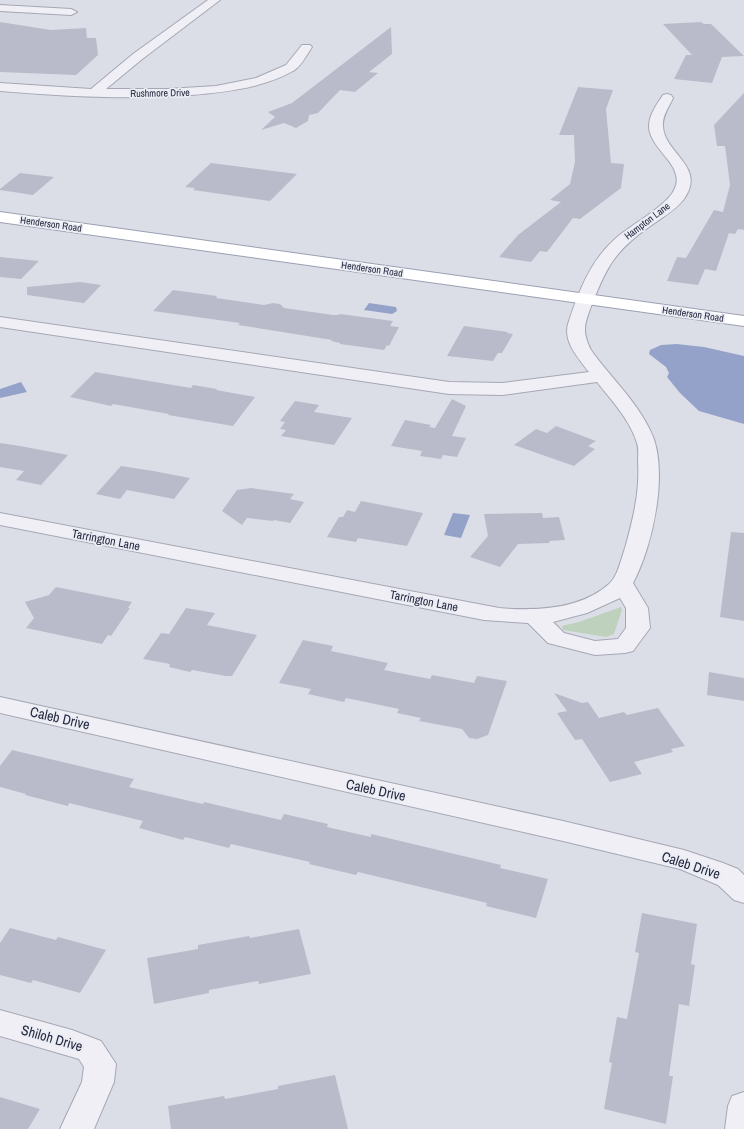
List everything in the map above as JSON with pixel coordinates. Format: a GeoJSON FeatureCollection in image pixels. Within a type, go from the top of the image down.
{"type":"FeatureCollection","features":[{"type":"Feature","properties":{"kind":"main road","name":"Henderson Road"},"geometry":{"type":"LineString","coordinates":[[0,217],[744,321]]}},
{"type":"Feature","properties":{"kind":"street"},"geometry":{"type":"LineString","coordinates":[[95,92],[148,49],[215,0]]}},
{"type":"Feature","properties":{"kind":"street"},"geometry":{"type":"LineString","coordinates":[[0,8],[71,12]]}},
{"type":"Feature","properties":{"kind":"street","name":"Rushmore Drive"},"geometry":{"type":"LineString","coordinates":[[0,87],[154,94],[186,93],[254,83],[288,70],[301,59],[306,48]]}},
{"type":"Feature","properties":{"kind":"street","name":"Hampton Lane"},"geometry":{"type":"LineString","coordinates":[[586,299],[596,273],[608,255],[622,240],[663,211],[679,196],[683,185],[683,173],[669,151],[659,140],[656,128],[660,111],[667,98]]}},
{"type":"Feature","properties":{"kind":"street","name":"Tarrington Lane"},"geometry":{"type":"LineString","coordinates":[[0,519],[484,613],[510,616],[554,616],[584,607],[608,596],[622,583],[645,515],[650,482],[648,445],[632,415],[578,341],[575,333],[576,324],[586,299]]}},
{"type":"Feature","properties":{"kind":"street"},"geometry":{"type":"LineString","coordinates":[[2,322],[449,388],[503,389],[603,376]]}},
{"type":"Feature","properties":{"kind":"street"},"geometry":{"type":"LineString","coordinates":[[535,617],[556,638],[594,648],[625,646],[638,628],[637,608],[622,583]]}},
{"type":"Feature","properties":{"kind":"street","name":"Caleb Drive"},"geometry":{"type":"LineString","coordinates":[[0,705],[684,860],[728,877],[744,892]]}},
{"type":"Feature","properties":{"kind":"street","name":"Shiloh Drive"},"geometry":{"type":"LineString","coordinates":[[0,1023],[72,1043],[90,1050],[100,1064],[98,1082],[77,1129]]}},
{"type":"Feature","properties":{"kind":"street"},"geometry":{"type":"LineString","coordinates":[[742,1129],[744,1106]]}},
{"type":"Feature","properties":{"kind":"green space"},"geometry":{"type":"Polygon","coordinates":[[[621,607],[622,610],[614,634],[606,637],[563,630],[562,626],[579,622],[621,607]]]}},
{"type":"Feature","properties":{"kind":"water"},"geometry":{"type":"Polygon","coordinates":[[[369,303],[396,307],[397,311],[392,314],[364,310],[369,303]]]}},
{"type":"Feature","properties":{"kind":"water"},"geometry":{"type":"Polygon","coordinates":[[[677,344],[704,347],[744,356],[744,424],[699,411],[680,393],[667,377],[669,373],[666,367],[649,354],[650,350],[661,345],[677,344]]]}},
{"type":"Feature","properties":{"kind":"water"},"geometry":{"type":"Polygon","coordinates":[[[21,382],[27,392],[0,398],[0,389],[21,382]]]}},
{"type":"Feature","properties":{"kind":"water"},"geometry":{"type":"Polygon","coordinates":[[[453,513],[470,515],[461,538],[444,535],[453,513]]]}},
{"type":"Feature","properties":{"kind":"building"},"geometry":{"type":"Polygon","coordinates":[[[0,22],[51,30],[86,28],[87,38],[96,38],[98,55],[76,75],[0,72],[0,22]]]}},
{"type":"Feature","properties":{"kind":"building"},"geometry":{"type":"Polygon","coordinates":[[[701,22],[704,24],[711,24],[744,56],[722,57],[712,83],[674,79],[686,55],[692,55],[663,24],[701,22]]]}},
{"type":"Feature","properties":{"kind":"building"},"geometry":{"type":"Polygon","coordinates":[[[391,27],[392,54],[369,72],[378,73],[355,92],[340,90],[318,113],[309,115],[308,121],[296,128],[284,123],[261,130],[275,117],[268,112],[292,103],[391,27]]]}},
{"type":"Feature","properties":{"kind":"building"},"geometry":{"type":"Polygon","coordinates":[[[578,87],[613,90],[606,109],[611,163],[624,164],[621,188],[580,219],[573,218],[547,252],[540,251],[531,262],[499,257],[518,235],[561,202],[550,200],[570,184],[575,162],[574,135],[559,135],[578,87]]]}},
{"type":"Feature","properties":{"kind":"building"},"geometry":{"type":"Polygon","coordinates":[[[744,93],[744,230],[738,229],[735,234],[729,233],[716,271],[705,269],[698,285],[667,281],[677,257],[686,258],[714,210],[723,212],[730,185],[725,146],[717,146],[714,125],[744,93]]]}},
{"type":"Feature","properties":{"kind":"building"},"geometry":{"type":"Polygon","coordinates":[[[211,163],[297,174],[270,201],[193,190],[195,188],[185,187],[211,163]]]}},
{"type":"Feature","properties":{"kind":"building"},"geometry":{"type":"Polygon","coordinates":[[[20,173],[54,177],[33,195],[0,190],[20,173]]]}},
{"type":"Feature","properties":{"kind":"building"},"geometry":{"type":"Polygon","coordinates":[[[0,257],[39,261],[21,279],[0,277],[0,257]]]}},
{"type":"Feature","properties":{"kind":"building"},"geometry":{"type":"Polygon","coordinates":[[[80,282],[101,285],[84,303],[27,295],[27,287],[80,282]]]}},
{"type":"Feature","properties":{"kind":"building"},"geometry":{"type":"Polygon","coordinates":[[[173,290],[217,296],[216,298],[264,305],[273,303],[280,304],[284,308],[333,315],[340,314],[393,321],[390,326],[399,327],[389,346],[387,345],[384,350],[340,344],[331,341],[332,340],[238,325],[240,323],[153,311],[173,290]]]}},
{"type":"Feature","properties":{"kind":"building"},"geometry":{"type":"Polygon","coordinates":[[[464,326],[513,334],[502,353],[498,353],[493,361],[447,356],[464,326]]]}},
{"type":"Feature","properties":{"kind":"building"},"geometry":{"type":"Polygon","coordinates":[[[95,372],[191,388],[193,385],[255,397],[233,426],[113,404],[111,406],[70,397],[95,372]]]}},
{"type":"Feature","properties":{"kind":"building"},"geometry":{"type":"Polygon","coordinates":[[[452,399],[466,406],[452,436],[466,438],[457,457],[443,455],[441,459],[420,456],[422,451],[391,446],[405,420],[431,425],[429,427],[435,428],[452,399]]]}},
{"type":"Feature","properties":{"kind":"building"},"geometry":{"type":"Polygon","coordinates":[[[295,401],[319,405],[314,412],[352,418],[334,445],[281,436],[286,430],[280,429],[285,422],[280,421],[295,401]]]}},
{"type":"Feature","properties":{"kind":"building"},"geometry":{"type":"Polygon","coordinates":[[[556,426],[596,441],[588,446],[595,449],[574,466],[514,445],[536,429],[547,433],[556,426]]]}},
{"type":"Feature","properties":{"kind":"building"},"geometry":{"type":"Polygon","coordinates":[[[0,443],[68,455],[41,485],[16,480],[24,471],[0,467],[0,443]]]}},
{"type":"Feature","properties":{"kind":"building"},"geometry":{"type":"Polygon","coordinates":[[[121,466],[190,478],[174,499],[127,490],[120,499],[96,494],[121,466]]]}},
{"type":"Feature","properties":{"kind":"building"},"geometry":{"type":"Polygon","coordinates":[[[251,488],[294,494],[290,499],[304,502],[290,523],[247,518],[242,525],[222,511],[237,490],[251,488]]]}},
{"type":"Feature","properties":{"kind":"building"},"geometry":{"type":"Polygon","coordinates":[[[361,501],[423,513],[407,546],[358,538],[356,542],[327,537],[339,517],[343,517],[347,510],[355,512],[361,501]]]}},
{"type":"Feature","properties":{"kind":"building"},"geometry":{"type":"Polygon","coordinates":[[[542,513],[543,518],[559,517],[565,540],[549,541],[550,543],[518,544],[500,567],[470,557],[488,536],[484,514],[542,513]]]}},
{"type":"Feature","properties":{"kind":"building"},"geometry":{"type":"Polygon","coordinates":[[[731,532],[744,533],[744,621],[720,617],[731,532]]]}},
{"type":"Feature","properties":{"kind":"building"},"geometry":{"type":"Polygon","coordinates":[[[56,587],[132,602],[128,608],[130,608],[111,636],[108,635],[102,644],[26,628],[34,618],[25,602],[49,595],[56,587]]]}},
{"type":"Feature","properties":{"kind":"building"},"geometry":{"type":"Polygon","coordinates":[[[186,608],[215,613],[207,625],[257,635],[232,676],[192,670],[190,672],[169,667],[170,664],[143,659],[161,633],[169,634],[186,608]]]}},
{"type":"Feature","properties":{"kind":"building"},"geometry":{"type":"Polygon","coordinates":[[[303,640],[333,646],[331,651],[388,663],[384,670],[430,679],[432,675],[474,683],[477,676],[507,681],[488,735],[477,739],[469,738],[462,729],[419,721],[421,718],[397,713],[399,709],[346,698],[344,702],[308,694],[311,689],[279,683],[303,640]]]}},
{"type":"Feature","properties":{"kind":"building"},"geometry":{"type":"Polygon","coordinates":[[[709,672],[744,678],[744,701],[707,695],[709,672]]]}},
{"type":"Feature","properties":{"kind":"building"},"geometry":{"type":"Polygon","coordinates":[[[554,693],[582,703],[588,702],[599,718],[624,712],[627,715],[658,708],[685,746],[671,749],[673,752],[634,762],[642,774],[610,782],[582,739],[575,740],[557,713],[567,711],[554,693]]]}},
{"type":"Feature","properties":{"kind":"building"},"geometry":{"type":"Polygon","coordinates":[[[12,750],[134,779],[129,787],[203,804],[204,802],[281,820],[284,814],[328,824],[327,827],[371,837],[371,834],[501,865],[500,868],[548,879],[536,918],[486,906],[487,903],[358,872],[356,875],[309,864],[310,862],[231,844],[229,848],[185,837],[183,840],[139,828],[143,821],[69,803],[68,806],[0,787],[0,766],[12,750]]]}},
{"type":"Feature","properties":{"kind":"building"},"geometry":{"type":"Polygon","coordinates":[[[642,913],[697,924],[691,964],[695,965],[689,1006],[679,1004],[669,1076],[673,1076],[666,1124],[604,1109],[612,1063],[609,1062],[617,1017],[627,1019],[639,953],[635,952],[642,913]]]}},
{"type":"Feature","properties":{"kind":"building"},"geometry":{"type":"Polygon","coordinates":[[[10,928],[56,940],[58,937],[106,950],[80,993],[33,980],[31,983],[0,975],[0,943],[10,928]]]}},
{"type":"Feature","properties":{"kind":"building"},"geometry":{"type":"Polygon","coordinates":[[[299,929],[311,974],[259,984],[258,981],[209,990],[209,993],[154,1004],[147,958],[198,949],[198,945],[249,936],[250,938],[299,929]]]}},
{"type":"Feature","properties":{"kind":"building"},"geometry":{"type":"Polygon","coordinates":[[[335,1075],[348,1129],[171,1129],[168,1106],[224,1096],[225,1099],[278,1089],[278,1086],[335,1075]]]}},
{"type":"Feature","properties":{"kind":"building"},"geometry":{"type":"Polygon","coordinates":[[[0,1097],[40,1109],[28,1129],[0,1129],[0,1097]]]}}]}
